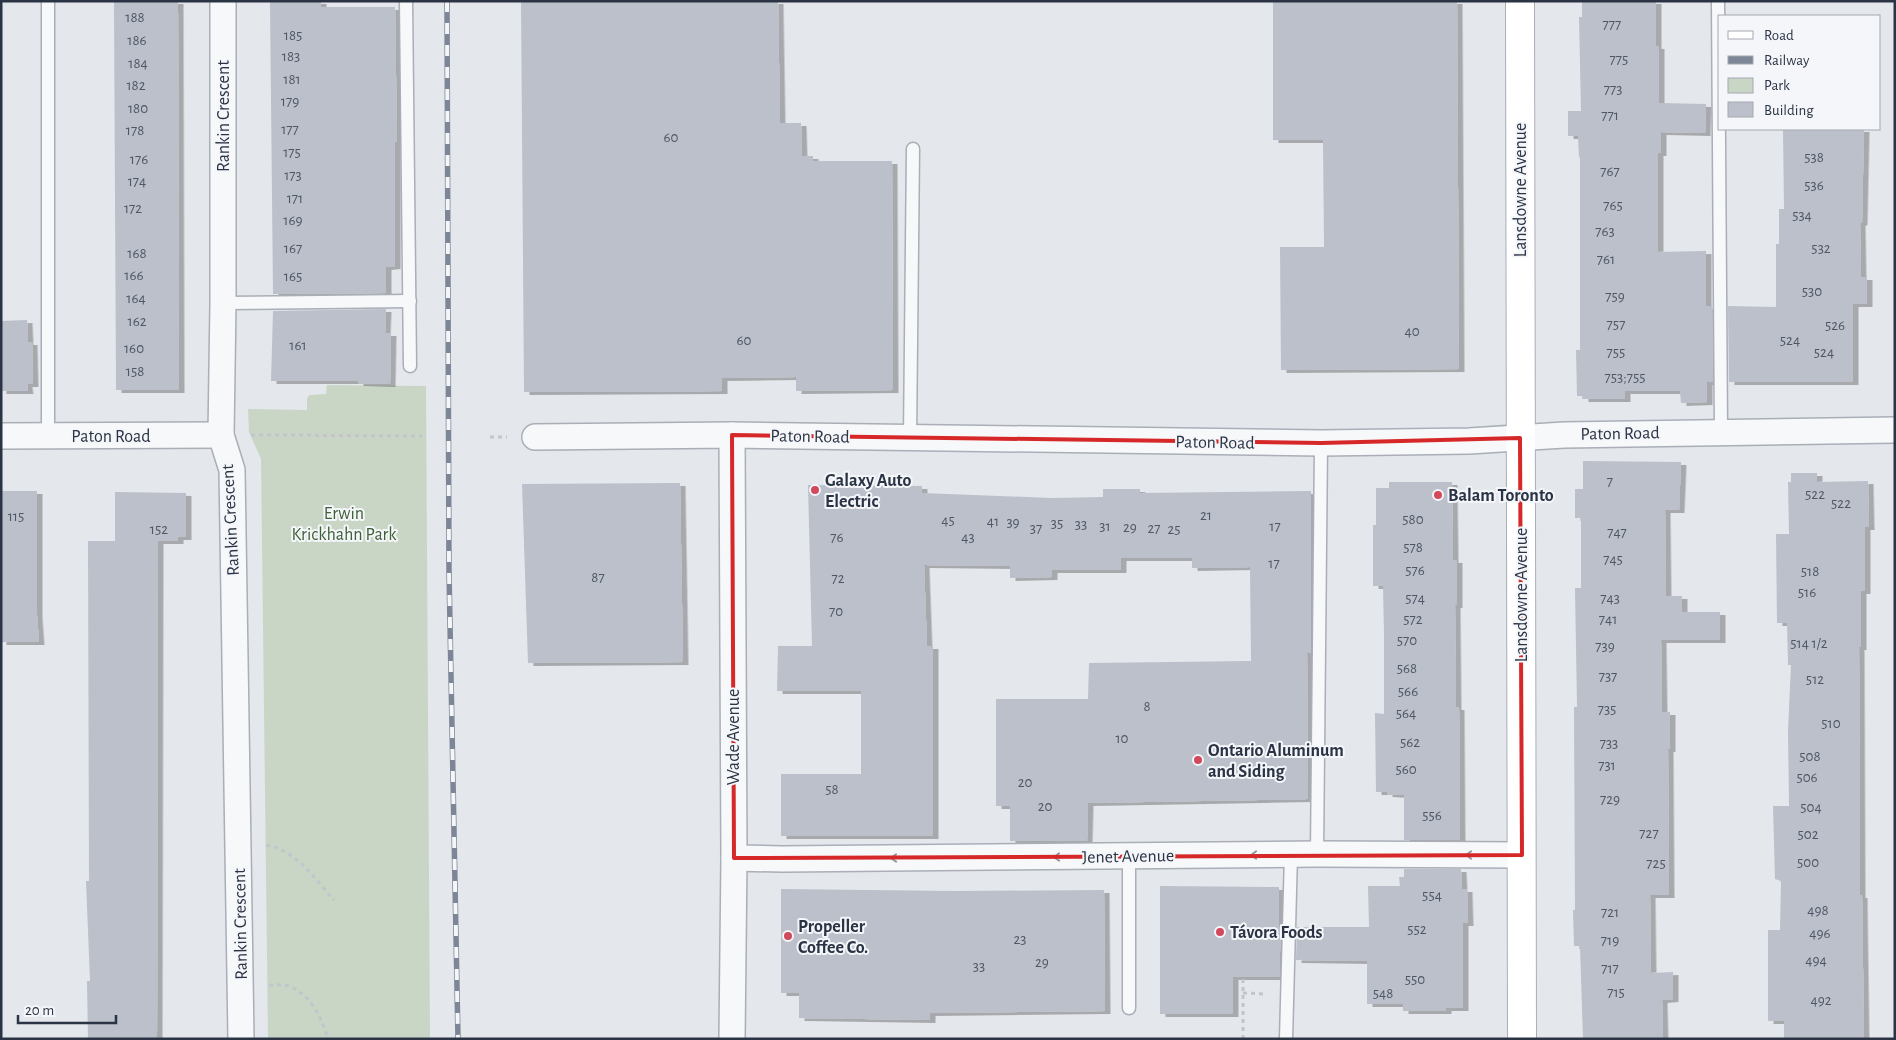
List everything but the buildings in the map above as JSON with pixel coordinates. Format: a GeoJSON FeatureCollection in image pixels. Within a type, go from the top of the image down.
{"type":"FeatureCollection","features":[{"type":"Feature","properties":{"kind":"street","name":"Rankin Crescent"},"geometry":{"type":"LineString","coordinates":[[223,1],[221,435],[232,470],[241,1039]]}},
{"type":"Feature","properties":{"kind":"street","name":"Lansdowne Avenue"},"geometry":{"type":"LineString","coordinates":[[1520,1],[1522,1039]]}},
{"type":"Feature","properties":{"kind":"street","name":"Paton Road"},"geometry":{"type":"LineString","coordinates":[[535,437],[732,435],[1321,443],[1469,441],[1564,434],[1895,430]]}},
{"type":"Feature","properties":{"kind":"street","name":"Paton Road"},"geometry":{"type":"LineString","coordinates":[[1,436],[221,435]]}},
{"type":"Feature","properties":{"kind":"street","name":"Wade Avenue"},"geometry":{"type":"LineString","coordinates":[[732,435],[734,858],[732,1039]]}},
{"type":"Feature","properties":{"kind":"street","name":"Jenet Avenue"},"geometry":{"type":"LineString","coordinates":[[734,858],[782,860],[1291,854],[1522,855]]}},
{"type":"Feature","properties":{"kind":"lane"},"geometry":{"type":"LineString","coordinates":[[48,1],[48,436]]}},
{"type":"Feature","properties":{"kind":"lane"},"geometry":{"type":"LineString","coordinates":[[406,1],[410,366]]}},
{"type":"Feature","properties":{"kind":"lane"},"geometry":{"type":"LineString","coordinates":[[1718,1],[1718,15]]}},
{"type":"Feature","properties":{"kind":"lane"},"geometry":{"type":"LineString","coordinates":[[1719,130],[1720,431]]}},
{"type":"Feature","properties":{"kind":"lane"},"geometry":{"type":"LineString","coordinates":[[910,438],[913,149]]}},
{"type":"Feature","properties":{"kind":"lane"},"geometry":{"type":"LineString","coordinates":[[223,303],[410,301]]}},
{"type":"Feature","properties":{"kind":"lane"},"geometry":{"type":"LineString","coordinates":[[1317,854],[1321,443]]}},
{"type":"Feature","properties":{"kind":"lane"},"geometry":{"type":"LineString","coordinates":[[1286,1039],[1291,854]]}},
{"type":"Feature","properties":{"kind":"lane"},"geometry":{"type":"LineString","coordinates":[[1129,856],[1129,1008]]}},
{"type":"Feature","properties":{"kind":"path"},"geometry":{"type":"LineString","coordinates":[[221,435],[422,436]]}},
{"type":"Feature","properties":{"kind":"path"},"geometry":{"type":"LineString","coordinates":[[262,844],[278,847],[292,856],[334,900]]}},
{"type":"Feature","properties":{"kind":"path"},"geometry":{"type":"LineString","coordinates":[[1243,977],[1243,1039]]}},
{"type":"Feature","properties":{"kind":"path"},"geometry":{"type":"LineString","coordinates":[[263,985],[289,986],[304,996],[316,1010],[324,1025],[328,1039]]}},
{"type":"Feature","properties":{"kind":"highlighted area"},"geometry":{"type":"Polygon","coordinates":[[[732,435],[1321,443],[1520,438],[1522,855],[734,858],[732,435]]]}},
{"type":"Feature","properties":{"kind":"green space","name":"Erwin Krickhahn Park"},"geometry":{"type":"Polygon","coordinates":[[[327,385],[426,386],[430,1039],[268,1039],[261,459],[249,432],[248,409],[307,410],[309,395],[326,394],[327,385]]]}},
{"type":"Feature","properties":{"kind":"railway"},"geometry":{"type":"LineString","coordinates":[[447,1],[449,572],[458,1039]]}},
{"type":"Feature","properties":{"kind":"place","name":"Galaxy Auto Electric"},"geometry":{"type":"Point","coordinates":[815,490]}},
{"type":"Feature","properties":{"kind":"place","name":"Balam Toronto"},"geometry":{"type":"Point","coordinates":[1438,495]}},
{"type":"Feature","properties":{"kind":"place","name":"Ontario Aluminum and Siding"},"geometry":{"type":"Point","coordinates":[1198,760]}},
{"type":"Feature","properties":{"kind":"place","name":"Távora Foods"},"geometry":{"type":"Point","coordinates":[1220,932]}},
{"type":"Feature","properties":{"kind":"place","name":"Propeller Coffee Co."},"geometry":{"type":"Point","coordinates":[788,936]}}]}
